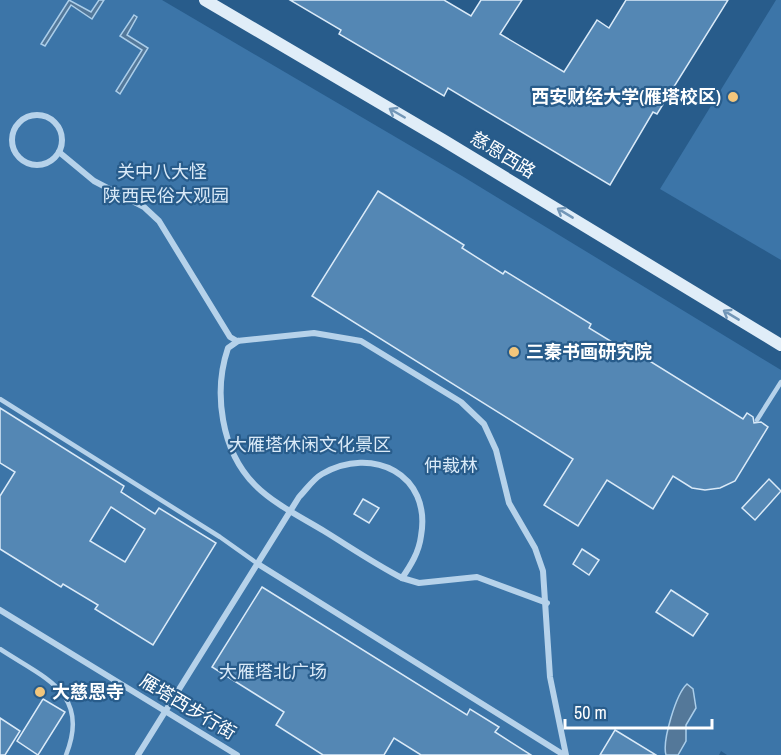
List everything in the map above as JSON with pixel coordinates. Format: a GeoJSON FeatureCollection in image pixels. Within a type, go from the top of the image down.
{"type":"FeatureCollection","features":[{"type":"Feature","properties":{"kind":"main road","name":"慈恩西路"},"geometry":{"type":"LineString","coordinates":[[205,0],[781,345]]}},
{"type":"Feature","properties":{"kind":"street"},"geometry":{"type":"LineString","coordinates":[[32,116],[51,119],[62,134],[59,152],[52,161],[43,165],[23,161],[13,146],[16,127],[32,116]]}},
{"type":"Feature","properties":{"kind":"street"},"geometry":{"type":"LineString","coordinates":[[59,152],[94,181],[137,203],[155,217],[172,241],[227,334],[230,342],[221,385],[221,405],[232,450],[254,484],[291,510],[402,578],[419,583],[477,577],[547,603]]}},
{"type":"Feature","properties":{"kind":"street"},"geometry":{"type":"LineString","coordinates":[[227,334],[233,339],[241,340],[314,333],[361,341],[474,412],[492,438],[508,503],[540,559],[547,603],[550,677],[565,755]]}},
{"type":"Feature","properties":{"kind":"street"},"geometry":{"type":"LineString","coordinates":[[227,351],[231,345],[241,340]]}},
{"type":"Feature","properties":{"kind":"street"},"geometry":{"type":"LineString","coordinates":[[138,755],[291,510],[320,475],[344,463],[370,461],[393,469],[405,478],[414,491],[422,520],[417,551],[402,578]]}},
{"type":"Feature","properties":{"kind":"street"},"geometry":{"type":"LineString","coordinates":[[258,564],[565,755]]}},
{"type":"Feature","properties":{"kind":"street","name":"雁塔西步行街"},"geometry":{"type":"LineString","coordinates":[[0,610],[237,755]]}},
{"type":"Feature","properties":{"kind":"lane"},"geometry":{"type":"LineString","coordinates":[[757,420],[781,382]]}},
{"type":"Feature","properties":{"kind":"lane"},"geometry":{"type":"LineString","coordinates":[[0,399],[211,531],[258,564]]}},
{"type":"Feature","properties":{"kind":"lane"},"geometry":{"type":"LineString","coordinates":[[0,649],[55,686],[68,698],[74,722],[66,755]]}},
{"type":"Feature","properties":{"kind":"green space","name":"大雁塔休闲文化景区"},"geometry":{"type":"Polygon","coordinates":[[[0,0],[162,0],[462,176],[781,370],[781,755],[727,755],[721,751],[719,755],[0,755],[0,0]]]}},
{"type":"Feature","properties":{"kind":"green space","name":"西安财经大学(雁塔校区)"},"geometry":{"type":"Polygon","coordinates":[[[776,0],[781,0],[781,260],[660,189],[776,0]]]}},
{"type":"Feature","properties":{"kind":"shaded area"},"geometry":{"type":"Polygon","coordinates":[[[69,0],[91,12],[99,0],[104,0],[92,19],[71,5],[45,46],[41,44],[69,0]]]}},
{"type":"Feature","properties":{"kind":"shaded area"},"geometry":{"type":"Polygon","coordinates":[[[134,15],[137,17],[127,35],[148,48],[120,94],[116,91],[142,50],[120,36],[134,15]]]}},
{"type":"Feature","properties":{"kind":"shaded area"},"geometry":{"type":"Polygon","coordinates":[[[687,684],[693,689],[696,708],[686,725],[686,741],[678,755],[666,755],[666,739],[671,718],[687,684]]]}},
{"type":"Feature","properties":{"kind":"building"},"geometry":{"type":"Polygon","coordinates":[[[290,0],[444,0],[471,16],[481,0],[522,0],[500,34],[564,72],[597,20],[609,28],[626,0],[728,0],[657,114],[653,112],[610,185],[448,88],[444,96],[339,34],[341,30],[290,0]]]}},
{"type":"Feature","properties":{"kind":"building"},"geometry":{"type":"Polygon","coordinates":[[[378,191],[464,245],[462,248],[503,274],[505,271],[591,324],[589,328],[630,353],[632,350],[743,419],[747,413],[753,417],[754,423],[761,422],[768,427],[735,481],[720,488],[705,490],[692,488],[673,476],[653,509],[607,480],[578,526],[544,505],[573,459],[312,296],[378,191]]]}},
{"type":"Feature","properties":{"kind":"building"},"geometry":{"type":"Polygon","coordinates":[[[0,408],[124,486],[121,492],[155,514],[159,508],[216,543],[153,645],[95,609],[98,605],[63,584],[61,587],[0,549],[0,496],[15,472],[0,463],[0,408]],[[111,507],[90,541],[125,562],[145,529],[111,507]]]}},
{"type":"Feature","properties":{"kind":"building"},"geometry":{"type":"Polygon","coordinates":[[[769,479],[781,491],[755,520],[742,508],[769,479]]]}},
{"type":"Feature","properties":{"kind":"building"},"geometry":{"type":"Polygon","coordinates":[[[363,499],[379,508],[369,523],[354,514],[363,499]]]}},
{"type":"Feature","properties":{"kind":"building"},"geometry":{"type":"Polygon","coordinates":[[[582,549],[599,560],[589,575],[573,564],[582,549]]]}},
{"type":"Feature","properties":{"kind":"building"},"geometry":{"type":"Polygon","coordinates":[[[262,587],[467,715],[470,709],[499,727],[495,732],[531,755],[421,755],[394,738],[384,755],[323,755],[276,725],[284,712],[212,667],[262,587]]]}},
{"type":"Feature","properties":{"kind":"building"},"geometry":{"type":"Polygon","coordinates":[[[671,590],[708,614],[693,636],[656,612],[671,590]]]}},
{"type":"Feature","properties":{"kind":"building"},"geometry":{"type":"Polygon","coordinates":[[[43,699],[65,712],[38,755],[17,741],[43,699]]]}},
{"type":"Feature","properties":{"kind":"building"},"geometry":{"type":"Polygon","coordinates":[[[0,718],[20,731],[5,755],[0,755],[0,718]]]}},
{"type":"Feature","properties":{"kind":"building"},"geometry":{"type":"Polygon","coordinates":[[[615,730],[656,755],[600,755],[615,730]]]}},
{"type":"Feature","properties":{"kind":"place","name":"西安财经大学(雁塔校区)"},"geometry":{"type":"Point","coordinates":[733,97]}},
{"type":"Feature","properties":{"kind":"place","name":"三秦书画研究院"},"geometry":{"type":"Point","coordinates":[514,352]}},
{"type":"Feature","properties":{"kind":"place","name":"大慈恩寺"},"geometry":{"type":"Point","coordinates":[40,692]}},
{"type":"Feature","properties":{"kind":"park label","name":"关中八大怪"},"geometry":{"type":"Point","coordinates":[162,172]}},
{"type":"Feature","properties":{"kind":"park label","name":"陕西民俗大观园"},"geometry":{"type":"Point","coordinates":[166,196]}},
{"type":"Feature","properties":{"kind":"park label","name":"仲裁林"},"geometry":{"type":"Point","coordinates":[451,466]}},
{"type":"Feature","properties":{"kind":"park label","name":"大雁塔北广场"},"geometry":{"type":"Point","coordinates":[273,672]}}]}
